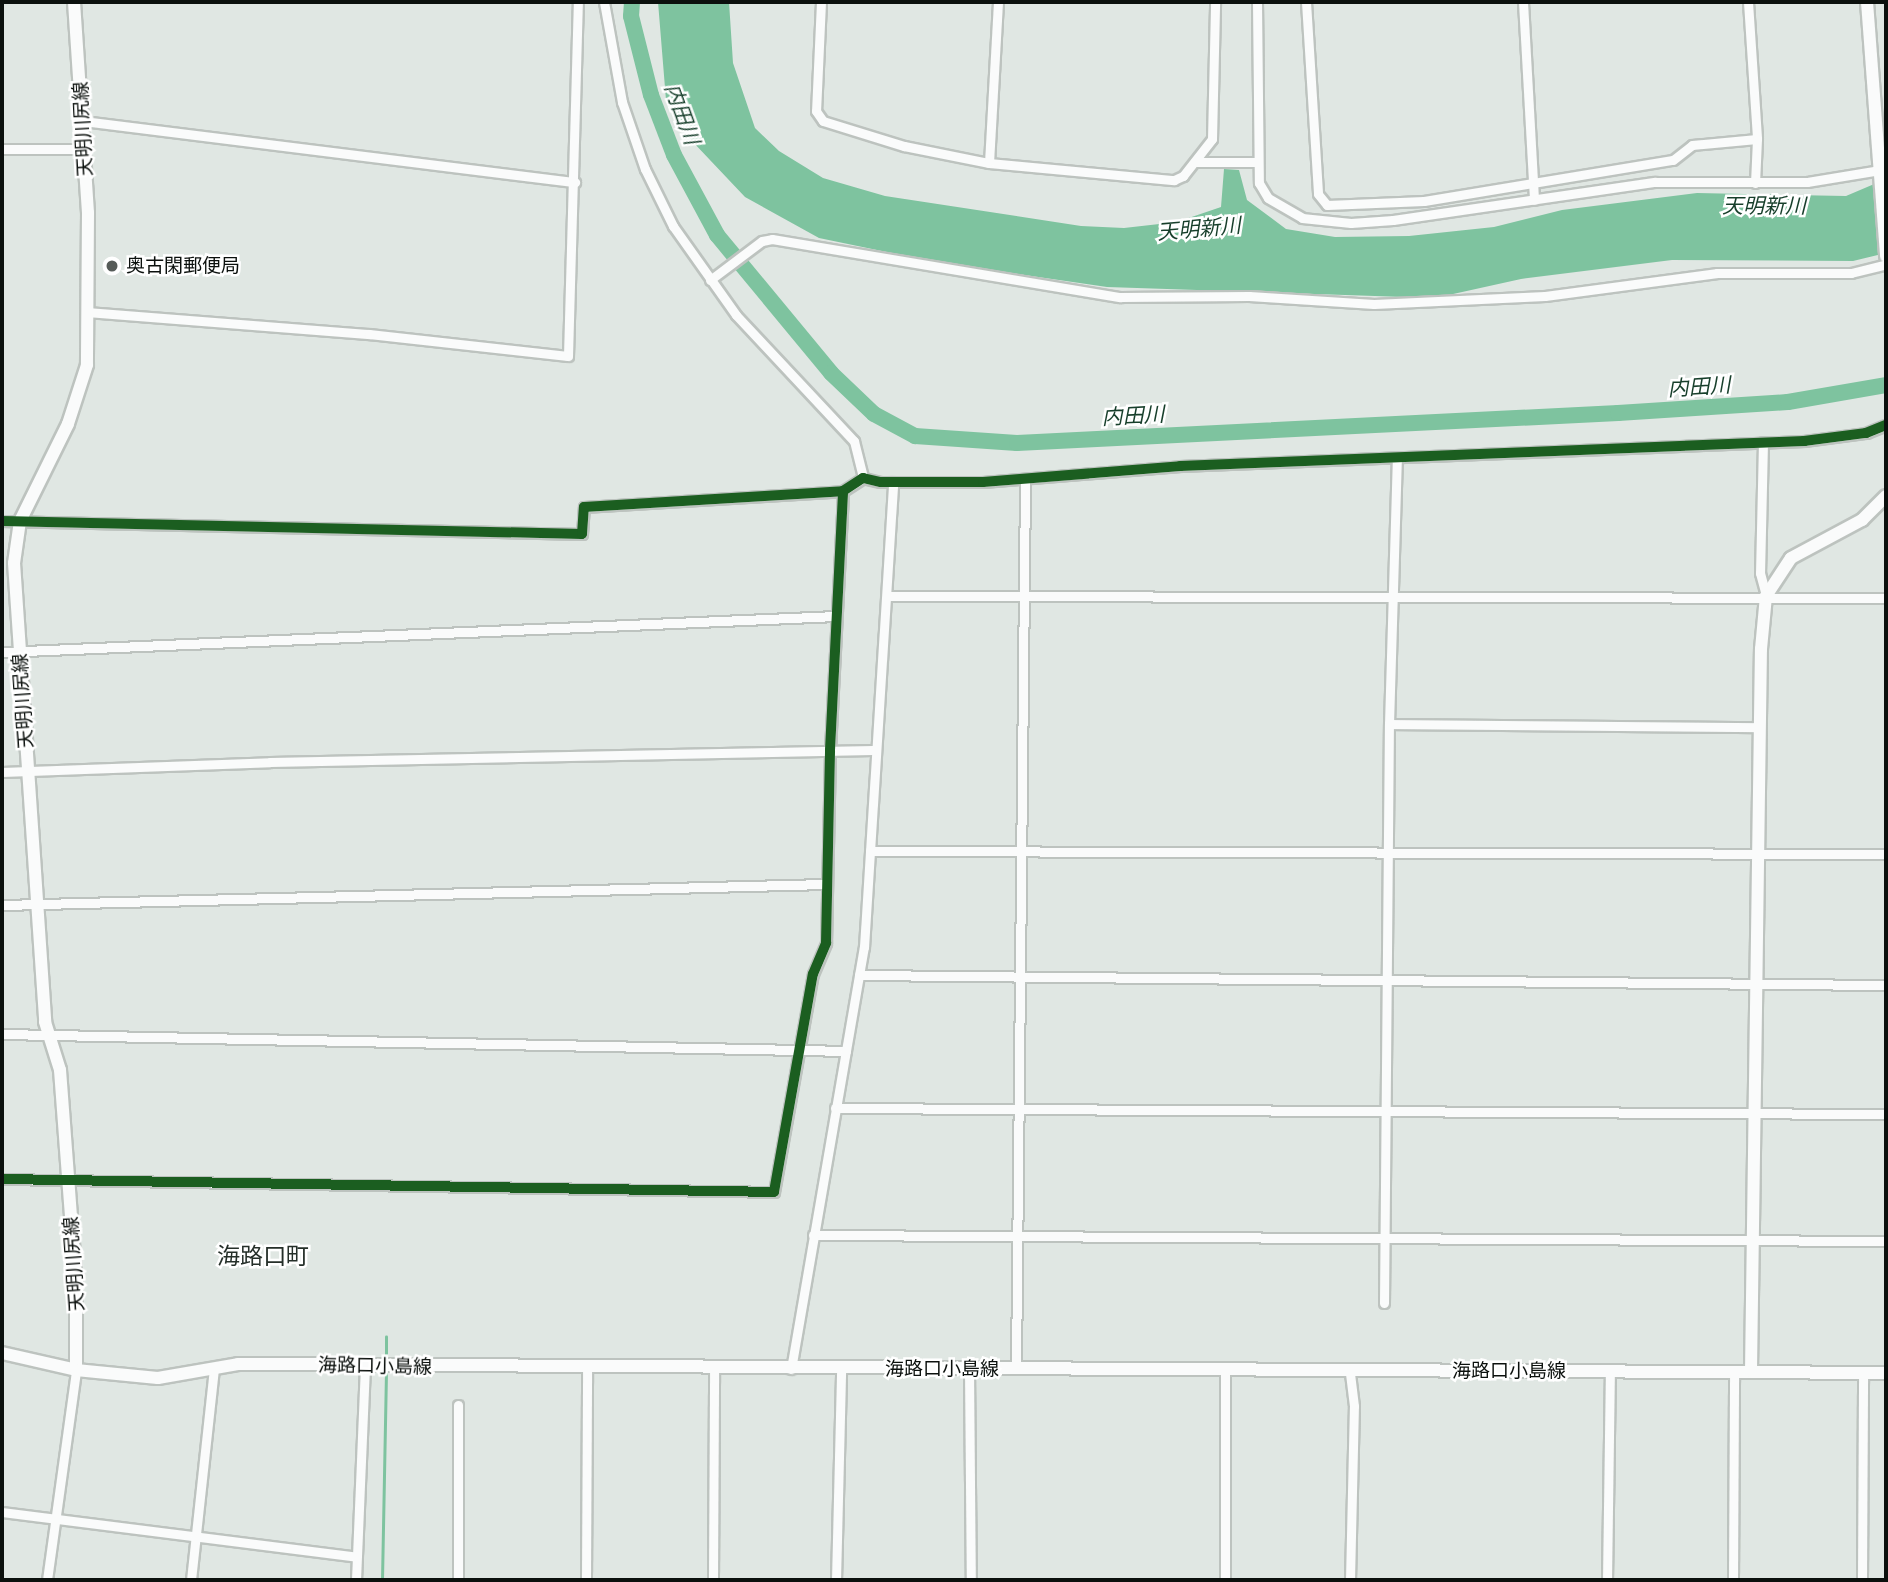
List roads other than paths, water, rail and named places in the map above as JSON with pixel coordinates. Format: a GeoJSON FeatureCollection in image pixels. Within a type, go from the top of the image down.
{"type":"FeatureCollection","features":[{"type":"Feature","properties":{"kind":"main road","name":"天明川尻線"},"geometry":{"type":"LineString","coordinates":[[74,2],[83,121],[89,341],[81,395],[20,521],[14,562],[47,1034],[60,1070],[79,1331],[76,1370]]}},
{"type":"Feature","properties":{"kind":"main road"},"geometry":{"type":"LineString","coordinates":[[1867,2],[1883,167],[1886,256]]}},
{"type":"Feature","properties":{"kind":"main road"},"geometry":{"type":"LineString","coordinates":[[1751,1371],[1760,727],[1766,596],[1791,558],[1862,520],[1886,496]]}},
{"type":"Feature","properties":{"kind":"main road","name":"海路口小島線"},"geometry":{"type":"LineString","coordinates":[[2,1353],[76,1370],[158,1378],[214,1367],[365,1366],[1886,1373]]}},
{"type":"Feature","properties":{"kind":"street"},"geometry":{"type":"LineString","coordinates":[[88,312],[369,334],[568,356],[578,2]]}},
{"type":"Feature","properties":{"kind":"street"},"geometry":{"type":"LineString","coordinates":[[603,2],[622,102],[642,159],[673,226],[750,332],[854,441],[863,478]]}},
{"type":"Feature","properties":{"kind":"street"},"geometry":{"type":"LineString","coordinates":[[821,2],[816,99],[819,117],[904,146],[989,163],[1174,180],[1195,162],[1212,139],[1215,2]]}},
{"type":"Feature","properties":{"kind":"street"},"geometry":{"type":"LineString","coordinates":[[989,163],[998,2]]}},
{"type":"Feature","properties":{"kind":"street"},"geometry":{"type":"LineString","coordinates":[[1258,2],[1256,162],[1259,183],[1268,198],[1284,211],[1325,222],[1394,220],[1655,182],[1807,182],[1883,167]]}},
{"type":"Feature","properties":{"kind":"street"},"geometry":{"type":"LineString","coordinates":[[1306,2],[1318,194],[1324,203],[1424,201],[1678,159],[1692,145],[1757,139]]}},
{"type":"Feature","properties":{"kind":"street"},"geometry":{"type":"LineString","coordinates":[[1523,2],[1534,200]]}},
{"type":"Feature","properties":{"kind":"street"},"geometry":{"type":"LineString","coordinates":[[1748,2],[1757,139],[1755,183]]}},
{"type":"Feature","properties":{"kind":"street"},"geometry":{"type":"LineString","coordinates":[[83,121],[575,182]]}},
{"type":"Feature","properties":{"kind":"street"},"geometry":{"type":"LineString","coordinates":[[2,149],[84,149]]}},
{"type":"Feature","properties":{"kind":"street"},"geometry":{"type":"LineString","coordinates":[[1195,162],[1256,162]]}},
{"type":"Feature","properties":{"kind":"street"},"geometry":{"type":"LineString","coordinates":[[710,280],[762,241],[790,239],[931,268],[1121,297],[1249,296],[1374,304],[1545,296],[1717,273],[1851,274],[1886,264]]}},
{"type":"Feature","properties":{"kind":"street"},"geometry":{"type":"LineString","coordinates":[[2,521],[582,534],[583,508],[843,491],[863,478],[893,482],[1025,479],[1180,466],[1763,442],[1866,433],[1886,425]]}},
{"type":"Feature","properties":{"kind":"street"},"geometry":{"type":"LineString","coordinates":[[1763,442],[1760,573],[1766,596]]}},
{"type":"Feature","properties":{"kind":"street"},"geometry":{"type":"LineString","coordinates":[[1384,1303],[1390,724],[1396,599],[1397,458]]}},
{"type":"Feature","properties":{"kind":"street"},"geometry":{"type":"LineString","coordinates":[[1016,1369],[1024,849],[1025,479]]}},
{"type":"Feature","properties":{"kind":"street"},"geometry":{"type":"LineString","coordinates":[[791,1368],[859,975],[870,851],[873,750],[889,596],[893,482]]}},
{"type":"Feature","properties":{"kind":"street"},"geometry":{"type":"LineString","coordinates":[[2,1179],[774,1192],[813,974],[826,943],[830,750],[843,491]]}},
{"type":"Feature","properties":{"kind":"street"},"geometry":{"type":"LineString","coordinates":[[889,596],[1886,598]]}},
{"type":"Feature","properties":{"kind":"street"},"geometry":{"type":"LineString","coordinates":[[2,652],[836,616]]}},
{"type":"Feature","properties":{"kind":"street"},"geometry":{"type":"LineString","coordinates":[[1390,724],[1760,727]]}},
{"type":"Feature","properties":{"kind":"street"},"geometry":{"type":"LineString","coordinates":[[2,772],[270,762],[873,750]]}},
{"type":"Feature","properties":{"kind":"street"},"geometry":{"type":"LineString","coordinates":[[870,851],[1024,849],[1886,854]]}},
{"type":"Feature","properties":{"kind":"street"},"geometry":{"type":"LineString","coordinates":[[2,905],[827,884]]}},
{"type":"Feature","properties":{"kind":"street"},"geometry":{"type":"LineString","coordinates":[[859,975],[1022,979],[1886,985]]}},
{"type":"Feature","properties":{"kind":"street"},"geometry":{"type":"LineString","coordinates":[[2,1034],[846,1051]]}},
{"type":"Feature","properties":{"kind":"street"},"geometry":{"type":"LineString","coordinates":[[835,1108],[1020,1112],[1886,1114]]}},
{"type":"Feature","properties":{"kind":"street"},"geometry":{"type":"LineString","coordinates":[[813,1235],[1886,1241]]}},
{"type":"Feature","properties":{"kind":"street"},"geometry":{"type":"LineString","coordinates":[[356,1580],[365,1366]]}},
{"type":"Feature","properties":{"kind":"street"},"geometry":{"type":"LineString","coordinates":[[191,1580],[214,1367]]}},
{"type":"Feature","properties":{"kind":"street"},"geometry":{"type":"LineString","coordinates":[[586,1580],[587,1368]]}},
{"type":"Feature","properties":{"kind":"street"},"geometry":{"type":"LineString","coordinates":[[713,1580],[714,1368]]}},
{"type":"Feature","properties":{"kind":"street"},"geometry":{"type":"LineString","coordinates":[[836,1580],[841,1369]]}},
{"type":"Feature","properties":{"kind":"street"},"geometry":{"type":"LineString","coordinates":[[970,1369],[971,1580]]}},
{"type":"Feature","properties":{"kind":"street"},"geometry":{"type":"LineString","coordinates":[[47,1580],[76,1370]]}},
{"type":"Feature","properties":{"kind":"street"},"geometry":{"type":"LineString","coordinates":[[1225,1371],[1225,1580]]}},
{"type":"Feature","properties":{"kind":"street"},"geometry":{"type":"LineString","coordinates":[[1350,1371],[1354,1406],[1350,1580]]}},
{"type":"Feature","properties":{"kind":"street"},"geometry":{"type":"LineString","coordinates":[[1733,1580],[1734,1371]]}},
{"type":"Feature","properties":{"kind":"street"},"geometry":{"type":"LineString","coordinates":[[1607,1580],[1610,1372]]}},
{"type":"Feature","properties":{"kind":"street"},"geometry":{"type":"LineString","coordinates":[[1862,1580],[1863,1373]]}},
{"type":"Feature","properties":{"kind":"street"},"geometry":{"type":"LineString","coordinates":[[458,1405],[458,1580]]}},
{"type":"Feature","properties":{"kind":"street"},"geometry":{"type":"LineString","coordinates":[[2,1512],[356,1557]]}},
{"type":"Feature","properties":{"kind":"water","name":"天明新川"},"geometry":{"type":"Polygon","coordinates":[[[658,2],[729,2],[733,63],[755,128],[779,151],[823,178],[885,196],[1081,226],[1124,228],[1177,222],[1221,207],[1224,169],[1239,170],[1247,200],[1286,229],[1335,237],[1409,236],[1494,227],[1562,210],[1697,193],[1846,196],[1886,179],[1886,253],[1853,261],[1672,260],[1521,279],[1435,298],[1107,287],[935,262],[819,238],[745,197],[692,141],[666,100],[658,2]]]}},
{"type":"Feature","properties":{"kind":"waterway","name":"内田川"},"geometry":{"type":"LineString","coordinates":[[632,2],[631,16],[651,95],[674,155],[717,235],[831,373],[874,414],[915,436],[1017,443],[1618,413],[1788,402],[1886,385]]}},
{"type":"Feature","properties":{"kind":"waterway"},"geometry":{"type":"LineString","coordinates":[[386,1337],[386,1358]]}},
{"type":"Feature","properties":{"kind":"waterway"},"geometry":{"type":"LineString","coordinates":[[382,1580],[386,1371]]}},
{"type":"Feature","properties":{"kind":"place","name":"奥古閑郵便局"},"geometry":{"type":"Point","coordinates":[112,266]}},
{"type":"Feature","properties":{"kind":"district","name":"海路口町"},"geometry":{"type":"Point","coordinates":[263,1256]}}]}
